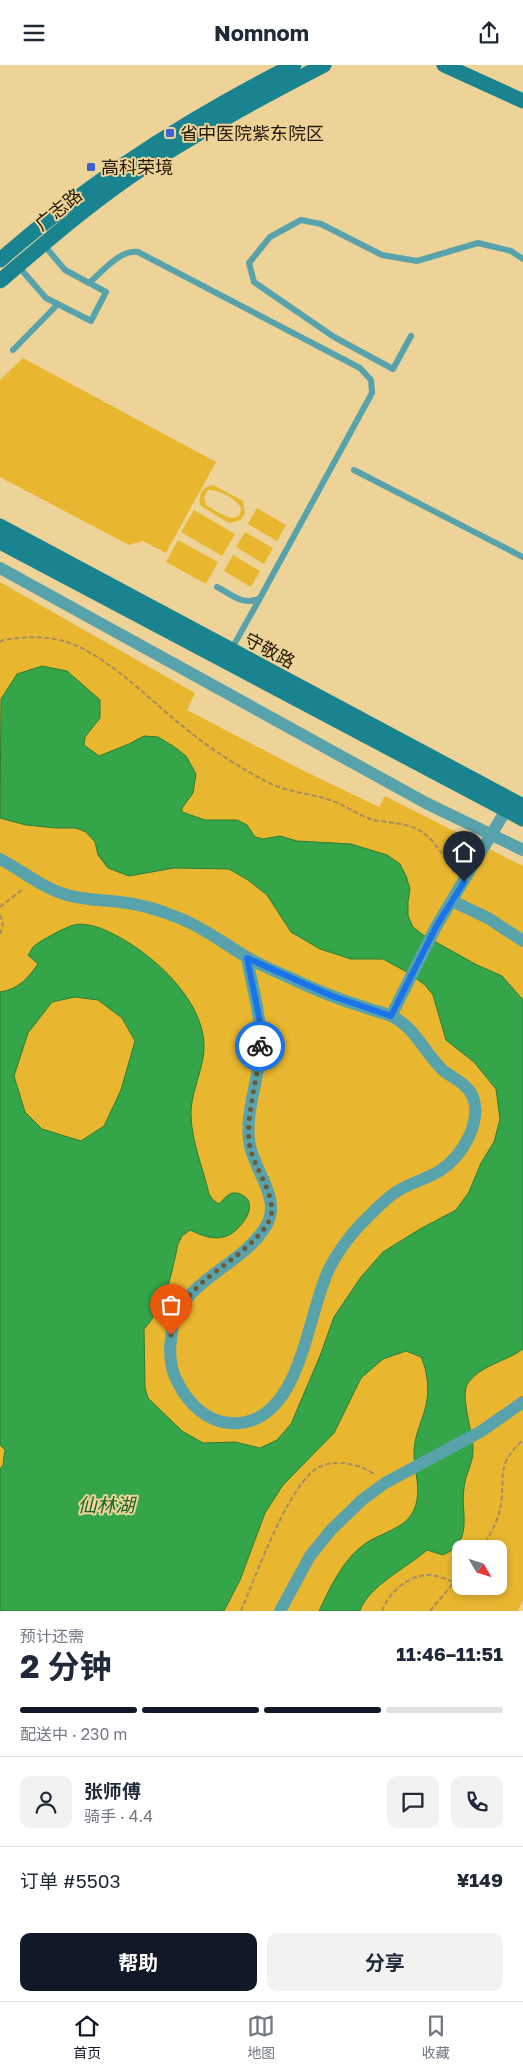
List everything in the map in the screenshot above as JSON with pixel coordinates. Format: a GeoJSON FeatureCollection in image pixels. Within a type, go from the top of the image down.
{"type":"FeatureCollection","features":[{"type":"Feature","properties":{"kind":"main road","name":"广志路"},"geometry":{"type":"LineString","coordinates":[[0,261],[85,190],[138,154],[275,71],[294,65]]}},
{"type":"Feature","properties":{"kind":"main road","name":"广志路"},"geometry":{"type":"LineString","coordinates":[[0,281],[96,202],[145,167],[264,96],[324,65]]}},
{"type":"Feature","properties":{"kind":"main road"},"geometry":{"type":"LineString","coordinates":[[444,65],[523,101]]}},
{"type":"Feature","properties":{"kind":"main road","name":"守敬路"},"geometry":{"type":"LineString","coordinates":[[0,527],[523,806]]}},
{"type":"Feature","properties":{"kind":"main road","name":"守敬路"},"geometry":{"type":"LineString","coordinates":[[0,542],[523,819]]}},
{"type":"Feature","properties":{"kind":"street"},"geometry":{"type":"LineString","coordinates":[[0,568],[426,803],[523,850]]}},
{"type":"Feature","properties":{"kind":"street"},"geometry":{"type":"LineString","coordinates":[[391,1016],[437,925],[506,810]]}},
{"type":"Feature","properties":{"kind":"street"},"geometry":{"type":"LineString","coordinates":[[0,859],[49,889],[71,897],[124,902],[182,919],[213,935],[247,958],[332,996],[391,1016],[404,1023],[444,1071],[468,1089],[472,1097],[475,1110],[468,1137],[461,1151],[440,1171],[396,1192],[355,1231],[329,1269],[294,1374],[284,1393],[274,1407],[259,1419],[245,1423],[218,1422],[194,1406],[176,1381],[170,1363],[170,1345],[172,1325],[178,1309],[187,1297],[246,1248],[263,1229],[271,1215],[269,1197],[250,1148],[249,1119],[260,1057],[261,1027],[247,958]]}},
{"type":"Feature","properties":{"kind":"street"},"geometry":{"type":"LineString","coordinates":[[452,901],[488,918],[523,941]]}},
{"type":"Feature","properties":{"kind":"street"},"geometry":{"type":"LineString","coordinates":[[280,1611],[310,1556],[331,1530],[362,1501],[385,1483],[409,1468],[480,1431],[523,1402]]}},
{"type":"Feature","properties":{"kind":"lane"},"geometry":{"type":"LineString","coordinates":[[411,336],[393,369],[334,337],[254,283],[249,263],[270,237],[301,220],[321,224],[382,255],[408,260],[417,261],[478,243],[511,251],[523,259]]}},
{"type":"Feature","properties":{"kind":"lane"},"geometry":{"type":"LineString","coordinates":[[18,266],[46,298],[91,321],[106,292],[65,270],[44,244]]}},
{"type":"Feature","properties":{"kind":"lane"},"geometry":{"type":"LineString","coordinates":[[90,283],[122,255],[138,252],[360,368],[371,380],[372,393],[231,650]]}},
{"type":"Feature","properties":{"kind":"lane"},"geometry":{"type":"LineString","coordinates":[[13,349],[58,304]]}},
{"type":"Feature","properties":{"kind":"lane"},"geometry":{"type":"LineString","coordinates":[[354,470],[523,557]]}},
{"type":"Feature","properties":{"kind":"lane"},"geometry":{"type":"LineString","coordinates":[[217,587],[244,601],[250,602],[260,599]]}},
{"type":"Feature","properties":{"kind":"path"},"geometry":{"type":"LineString","coordinates":[[0,642],[2,639],[30,635],[75,645],[92,653],[208,746],[270,783],[340,804],[354,813],[374,820],[398,823],[426,835],[438,847],[454,873],[464,882]]}},
{"type":"Feature","properties":{"kind":"path"},"geometry":{"type":"LineString","coordinates":[[0,907],[34,880]]}},
{"type":"Feature","properties":{"kind":"path"},"geometry":{"type":"LineString","coordinates":[[0,915],[3,923],[0,935]]}},
{"type":"Feature","properties":{"kind":"path"},"geometry":{"type":"LineString","coordinates":[[486,1540],[498,1515],[502,1496],[502,1467],[516,1446],[523,1440]]}},
{"type":"Feature","properties":{"kind":"path"},"geometry":{"type":"LineString","coordinates":[[241,1611],[289,1506],[302,1483],[314,1470],[320,1466],[333,1463],[348,1464],[370,1471],[385,1483]]}},
{"type":"Feature","properties":{"kind":"path"},"geometry":{"type":"LineString","coordinates":[[382,1611],[386,1599],[392,1592],[420,1577],[431,1575],[452,1581]]}},
{"type":"Feature","properties":{"kind":"path"},"geometry":{"type":"LineString","coordinates":[[430,1611],[452,1584]]}},
{"type":"Feature","properties":{"kind":"shaded area"},"geometry":{"type":"Polygon","coordinates":[[[23,358],[216,462],[166,553],[143,541],[129,545],[0,477],[0,380],[23,358]]]}},
{"type":"Feature","properties":{"kind":"shaded area"},"geometry":{"type":"Polygon","coordinates":[[[213,485],[243,501],[245,513],[241,520],[229,523],[201,506],[200,495],[209,486],[213,485]],[[208,490],[204,498],[206,505],[232,518],[240,514],[241,508],[236,501],[208,490]]]}},
{"type":"Feature","properties":{"kind":"shaded area"},"geometry":{"type":"Polygon","coordinates":[[[257,508],[286,525],[277,541],[248,524],[257,508]]]}},
{"type":"Feature","properties":{"kind":"shaded area"},"geometry":{"type":"Polygon","coordinates":[[[194,510],[235,534],[222,556],[181,532],[194,510]]]}},
{"type":"Feature","properties":{"kind":"shaded area"},"geometry":{"type":"Polygon","coordinates":[[[245,532],[273,548],[264,564],[236,547],[245,532]]]}},
{"type":"Feature","properties":{"kind":"shaded area"},"geometry":{"type":"Polygon","coordinates":[[[178,540],[218,562],[206,584],[166,562],[178,540]]]}},
{"type":"Feature","properties":{"kind":"shaded area"},"geometry":{"type":"Polygon","coordinates":[[[233,555],[260,571],[251,587],[224,571],[233,555]]]}},
{"type":"Feature","properties":{"kind":"shaded area"},"geometry":{"type":"Polygon","coordinates":[[[0,582],[195,693],[187,710],[304,771],[379,807],[385,796],[523,866],[523,1600],[518,1611],[0,1611],[0,582]]]}},
{"type":"Feature","properties":{"kind":"water","name":"仙林湖"},"geometry":{"type":"Polygon","coordinates":[[[42,666],[67,671],[100,700],[100,718],[85,737],[84,745],[99,756],[144,736],[158,737],[186,756],[196,774],[193,793],[182,808],[182,812],[205,820],[237,820],[247,825],[255,837],[263,839],[280,836],[297,841],[351,844],[387,855],[400,864],[406,876],[410,889],[408,916],[413,927],[423,935],[477,965],[502,976],[523,1000],[523,1349],[479,1372],[468,1383],[466,1389],[466,1406],[473,1451],[465,1483],[463,1497],[464,1525],[460,1540],[452,1540],[452,1550],[443,1555],[427,1550],[379,1586],[364,1602],[360,1611],[319,1611],[338,1574],[358,1549],[372,1539],[404,1523],[416,1505],[418,1490],[414,1447],[427,1403],[428,1383],[421,1357],[406,1351],[383,1359],[361,1378],[334,1433],[283,1485],[265,1513],[240,1580],[224,1611],[0,1611],[0,1469],[3,1465],[5,1450],[0,1445],[0,992],[18,986],[38,964],[28,955],[34,946],[60,931],[77,924],[94,926],[115,935],[133,945],[168,975],[183,992],[194,1010],[202,1029],[203,1057],[191,1108],[196,1146],[209,1194],[213,1200],[219,1204],[230,1194],[238,1193],[247,1199],[250,1205],[249,1211],[238,1229],[227,1236],[212,1238],[190,1230],[182,1236],[178,1244],[163,1300],[144,1329],[145,1388],[148,1398],[182,1431],[203,1443],[235,1442],[260,1448],[277,1440],[291,1424],[320,1356],[334,1317],[361,1277],[383,1252],[456,1210],[469,1192],[481,1163],[494,1142],[500,1119],[496,1089],[474,1062],[446,1040],[433,995],[425,985],[407,972],[383,959],[351,959],[320,949],[291,932],[267,895],[248,880],[229,869],[174,868],[129,876],[108,868],[98,855],[95,842],[86,832],[76,828],[26,825],[0,818],[1,699],[17,674],[42,666]],[[75,997],[52,1002],[28,1033],[14,1076],[25,1112],[42,1129],[81,1141],[104,1126],[121,1090],[135,1041],[122,1018],[98,1000],[75,997]]]}},
{"type":"Feature","properties":{"kind":"way so far"},"geometry":{"type":"LineString","coordinates":[[171,1335],[172,1325],[178,1309],[187,1297],[246,1248],[267,1225],[271,1215],[269,1197],[250,1148],[249,1135],[249,1119],[255,1092],[260,1046]]}},
{"type":"Feature","properties":{"kind":"place","name":"省中医院紫东院区"},"geometry":{"type":"Point","coordinates":[170,133]}},
{"type":"Feature","properties":{"kind":"place","name":"高科荣境"},"geometry":{"type":"Point","coordinates":[91,167]}},
{"type":"Feature","properties":{"kind":"route"},"geometry":{"type":"LineString","coordinates":[[260,1046],[261,1027],[247,958],[332,996],[391,1016],[437,925],[464,882]]}}]}
